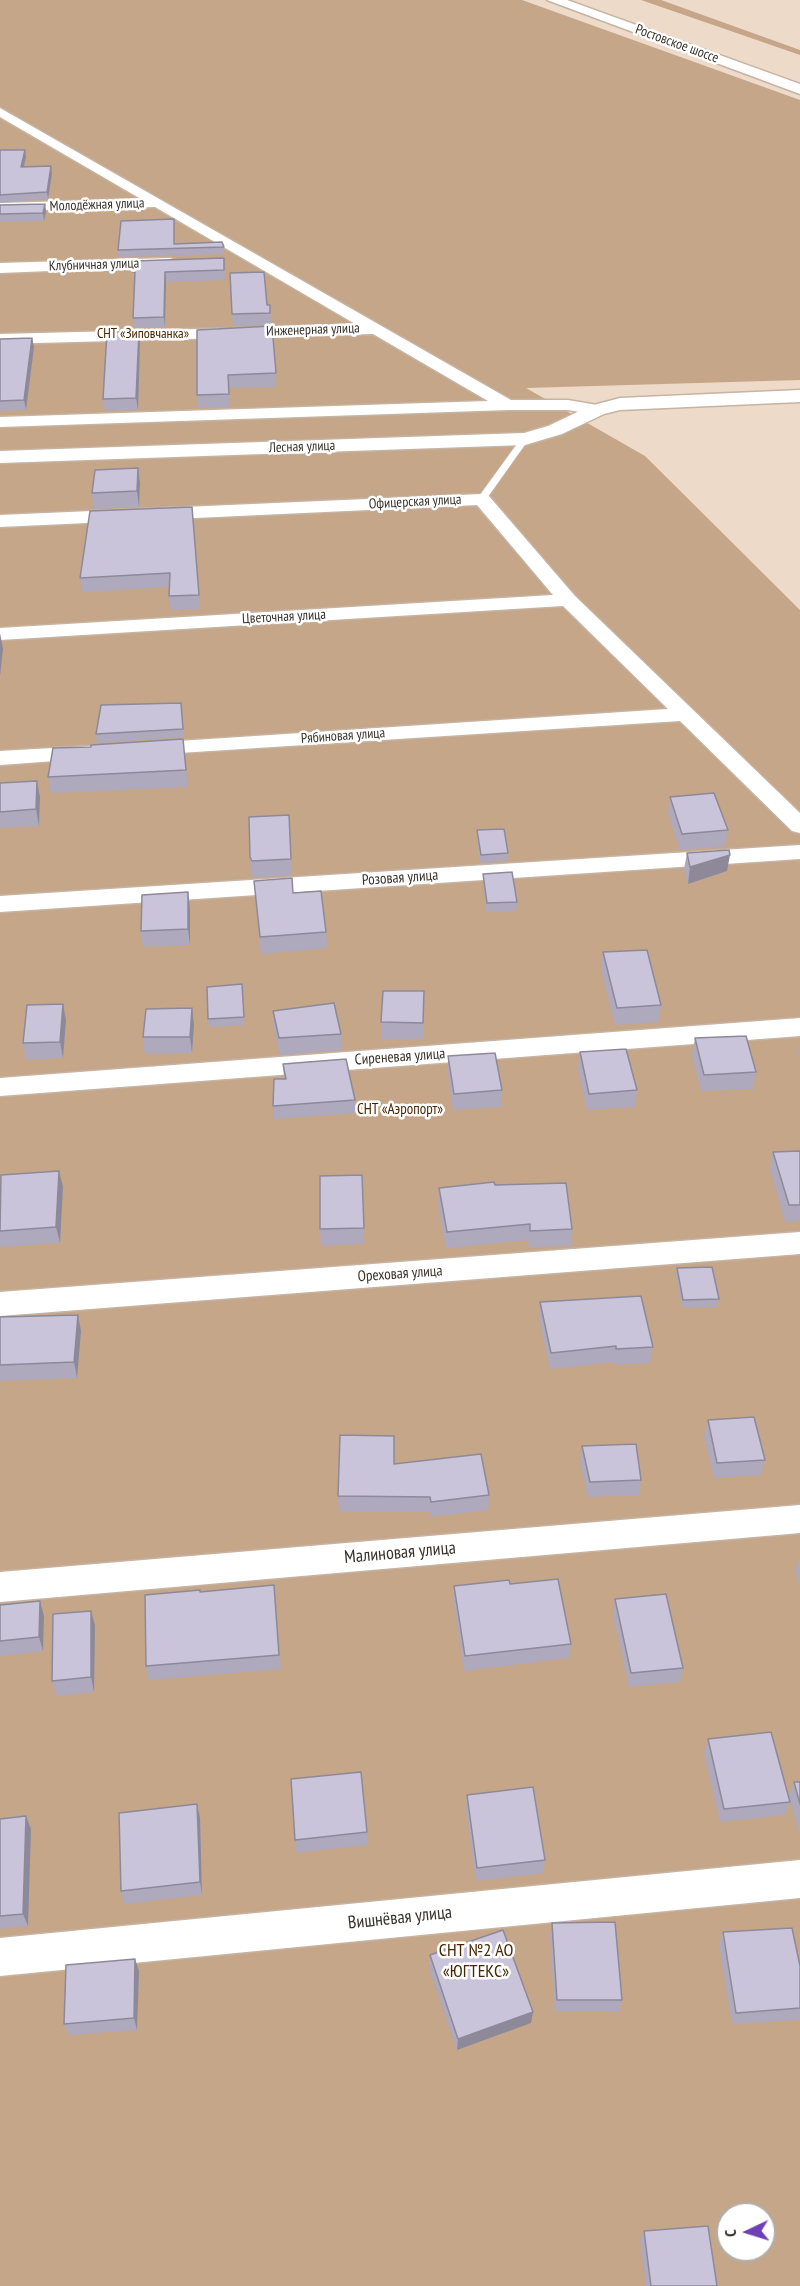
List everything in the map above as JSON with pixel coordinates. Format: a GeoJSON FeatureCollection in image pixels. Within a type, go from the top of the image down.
{"type":"FeatureCollection","features":[{"type":"Feature","properties":{"kind":"main road","name":"Ростовское шоссе"},"geometry":{"type":"LineString","coordinates":[[554,0],[800,89]]}},
{"type":"Feature","properties":{"kind":"main road","name":"Ростовское шоссе"},"geometry":{"type":"LineString","coordinates":[[576,0],[800,80]]}},
{"type":"Feature","properties":{"kind":"main road","name":"Лесная улица"},"geometry":{"type":"LineString","coordinates":[[0,457],[525,439],[555,430],[597,410],[646,401],[800,396]]}},
{"type":"Feature","properties":{"kind":"street"},"geometry":{"type":"LineString","coordinates":[[0,112],[509,405]]}},
{"type":"Feature","properties":{"kind":"street"},"geometry":{"type":"LineString","coordinates":[[42,151],[63,150]]}},
{"type":"Feature","properties":{"kind":"street","name":"Молодёжная улица"},"geometry":{"type":"LineString","coordinates":[[0,207],[158,203]]}},
{"type":"Feature","properties":{"kind":"street"},"geometry":{"type":"LineString","coordinates":[[225,261],[260,260]]}},
{"type":"Feature","properties":{"kind":"street","name":"Клубничная улица"},"geometry":{"type":"LineString","coordinates":[[0,268],[189,262]]}},
{"type":"Feature","properties":{"kind":"street","name":"Инженерная улица"},"geometry":{"type":"LineString","coordinates":[[0,339],[374,329]]}},
{"type":"Feature","properties":{"kind":"street","name":"Лесная улица"},"geometry":{"type":"LineString","coordinates":[[0,422],[509,405],[568,405],[597,410]]}},
{"type":"Feature","properties":{"kind":"street","name":"Офицерская улица"},"geometry":{"type":"LineString","coordinates":[[0,521],[482,499],[568,600],[800,826]]}},
{"type":"Feature","properties":{"kind":"street","name":"Цветочная улица"},"geometry":{"type":"LineString","coordinates":[[0,634],[568,600]]}},
{"type":"Feature","properties":{"kind":"street","name":"Рябиновая улица"},"geometry":{"type":"LineString","coordinates":[[130,750],[686,714]]}},
{"type":"Feature","properties":{"kind":"street"},"geometry":{"type":"LineString","coordinates":[[0,758],[106,752]]}},
{"type":"Feature","properties":{"kind":"street","name":"Розовая улица"},"geometry":{"type":"LineString","coordinates":[[0,904],[800,852]]}},
{"type":"Feature","properties":{"kind":"street","name":"Сиреневая улица"},"geometry":{"type":"LineString","coordinates":[[0,1087],[800,1027]]}},
{"type":"Feature","properties":{"kind":"street","name":"Ореховая улица"},"geometry":{"type":"LineString","coordinates":[[0,1304],[800,1243]]}},
{"type":"Feature","properties":{"kind":"street","name":"Малиновая улица"},"geometry":{"type":"LineString","coordinates":[[0,1587],[800,1519]]}},
{"type":"Feature","properties":{"kind":"street","name":"Вишнёвая улица"},"geometry":{"type":"LineString","coordinates":[[0,1957],[800,1879]]}},
{"type":"Feature","properties":{"kind":"lane"},"geometry":{"type":"LineString","coordinates":[[482,499],[525,439]]}},
{"type":"Feature","properties":{"kind":"green space"},"geometry":{"type":"Polygon","coordinates":[[[0,0],[522,0],[800,100],[800,380],[526,388],[645,456],[800,610],[800,2286],[0,2286],[0,0]]]}},
{"type":"Feature","properties":{"kind":"green space"},"geometry":{"type":"Polygon","coordinates":[[[641,0],[661,0],[800,50],[800,55],[641,0]]]}},
{"type":"Feature","properties":{"kind":"building"},"geometry":{"type":"Polygon","coordinates":[[[0,150],[25,150],[21,167],[51,166],[47,192],[0,195],[0,150]]]}},
{"type":"Feature","properties":{"kind":"building"},"geometry":{"type":"Polygon","coordinates":[[[45,204],[43,213],[0,214],[0,205],[45,204]]]}},
{"type":"Feature","properties":{"kind":"building"},"geometry":{"type":"Polygon","coordinates":[[[174,219],[174,244],[222,242],[224,247],[118,250],[121,221],[174,219]]]}},
{"type":"Feature","properties":{"kind":"building"},"geometry":{"type":"Polygon","coordinates":[[[224,258],[224,270],[165,272],[164,317],[133,318],[135,272],[133,272],[133,261],[224,258]]]}},
{"type":"Feature","properties":{"kind":"building"},"geometry":{"type":"Polygon","coordinates":[[[264,272],[267,305],[270,305],[270,313],[232,314],[230,273],[264,272]]]}},
{"type":"Feature","properties":{"kind":"building"},"geometry":{"type":"Polygon","coordinates":[[[272,326],[276,373],[228,375],[229,394],[197,395],[197,330],[272,326]]]}},
{"type":"Feature","properties":{"kind":"building"},"geometry":{"type":"Polygon","coordinates":[[[139,331],[136,398],[103,399],[107,332],[139,331]]]}},
{"type":"Feature","properties":{"kind":"building"},"geometry":{"type":"Polygon","coordinates":[[[32,338],[24,400],[0,401],[0,339],[32,338]]]}},
{"type":"Feature","properties":{"kind":"building"},"geometry":{"type":"Polygon","coordinates":[[[138,468],[137,491],[92,493],[95,470],[138,468]]]}},
{"type":"Feature","properties":{"kind":"building"},"geometry":{"type":"Polygon","coordinates":[[[192,507],[199,595],[169,596],[170,573],[80,578],[90,511],[192,507]]]}},
{"type":"Feature","properties":{"kind":"building"},"geometry":{"type":"Polygon","coordinates":[[[181,703],[183,729],[96,734],[101,705],[181,703]]]}},
{"type":"Feature","properties":{"kind":"building"},"geometry":{"type":"Polygon","coordinates":[[[183,739],[186,770],[48,777],[53,748],[183,739]]]}},
{"type":"Feature","properties":{"kind":"building"},"geometry":{"type":"Polygon","coordinates":[[[37,781],[36,809],[0,812],[0,783],[37,781]]]}},
{"type":"Feature","properties":{"kind":"building"},"geometry":{"type":"Polygon","coordinates":[[[714,793],[728,830],[682,834],[670,797],[714,793]]]}},
{"type":"Feature","properties":{"kind":"building"},"geometry":{"type":"Polygon","coordinates":[[[289,815],[291,859],[252,861],[249,817],[289,815]]]}},
{"type":"Feature","properties":{"kind":"building"},"geometry":{"type":"Polygon","coordinates":[[[504,829],[508,853],[481,855],[477,830],[504,829]]]}},
{"type":"Feature","properties":{"kind":"building"},"geometry":{"type":"Polygon","coordinates":[[[729,850],[730,855],[690,867],[687,853],[729,850]]]}},
{"type":"Feature","properties":{"kind":"building"},"geometry":{"type":"Polygon","coordinates":[[[512,872],[517,902],[487,903],[483,874],[512,872]]]}},
{"type":"Feature","properties":{"kind":"building"},"geometry":{"type":"Polygon","coordinates":[[[292,878],[293,893],[321,891],[326,932],[260,937],[254,881],[292,878]]]}},
{"type":"Feature","properties":{"kind":"building"},"geometry":{"type":"Polygon","coordinates":[[[188,892],[188,929],[141,931],[142,895],[188,892]]]}},
{"type":"Feature","properties":{"kind":"building"},"geometry":{"type":"Polygon","coordinates":[[[647,950],[661,1005],[617,1008],[603,952],[647,950]]]}},
{"type":"Feature","properties":{"kind":"building"},"geometry":{"type":"Polygon","coordinates":[[[242,984],[244,1017],[208,1019],[207,987],[242,984]]]}},
{"type":"Feature","properties":{"kind":"building"},"geometry":{"type":"Polygon","coordinates":[[[383,991],[424,991],[423,1023],[381,1022],[383,991]]]}},
{"type":"Feature","properties":{"kind":"building"},"geometry":{"type":"Polygon","coordinates":[[[334,1003],[341,1034],[279,1038],[273,1011],[334,1003]]]}},
{"type":"Feature","properties":{"kind":"building"},"geometry":{"type":"Polygon","coordinates":[[[63,1004],[60,1042],[23,1043],[27,1005],[63,1004]]]}},
{"type":"Feature","properties":{"kind":"building"},"geometry":{"type":"Polygon","coordinates":[[[192,1008],[190,1037],[143,1037],[146,1009],[192,1008]]]}},
{"type":"Feature","properties":{"kind":"building"},"geometry":{"type":"Polygon","coordinates":[[[746,1036],[756,1072],[704,1075],[695,1038],[746,1036]]]}},
{"type":"Feature","properties":{"kind":"building"},"geometry":{"type":"Polygon","coordinates":[[[626,1049],[637,1090],[589,1094],[580,1052],[626,1049]]]}},
{"type":"Feature","properties":{"kind":"building"},"geometry":{"type":"Polygon","coordinates":[[[495,1053],[502,1090],[454,1094],[448,1056],[495,1053]]]}},
{"type":"Feature","properties":{"kind":"building"},"geometry":{"type":"Polygon","coordinates":[[[346,1059],[355,1100],[273,1106],[274,1079],[286,1079],[283,1064],[346,1059]]]}},
{"type":"Feature","properties":{"kind":"building"},"geometry":{"type":"Polygon","coordinates":[[[800,1151],[800,1205],[789,1205],[773,1152],[800,1151]]]}},
{"type":"Feature","properties":{"kind":"building"},"geometry":{"type":"Polygon","coordinates":[[[59,1171],[56,1227],[0,1231],[1,1175],[59,1171]]]}},
{"type":"Feature","properties":{"kind":"building"},"geometry":{"type":"Polygon","coordinates":[[[362,1175],[364,1228],[320,1229],[320,1176],[362,1175]]]}},
{"type":"Feature","properties":{"kind":"building"},"geometry":{"type":"Polygon","coordinates":[[[494,1182],[495,1185],[566,1183],[572,1229],[530,1231],[530,1224],[447,1232],[439,1188],[494,1182]]]}},
{"type":"Feature","properties":{"kind":"building"},"geometry":{"type":"Polygon","coordinates":[[[712,1267],[719,1299],[683,1300],[677,1268],[712,1267]]]}},
{"type":"Feature","properties":{"kind":"building"},"geometry":{"type":"Polygon","coordinates":[[[641,1296],[653,1347],[616,1349],[616,1346],[551,1353],[540,1302],[641,1296]]]}},
{"type":"Feature","properties":{"kind":"building"},"geometry":{"type":"Polygon","coordinates":[[[78,1315],[74,1362],[0,1365],[0,1317],[78,1315]]]}},
{"type":"Feature","properties":{"kind":"building"},"geometry":{"type":"Polygon","coordinates":[[[754,1417],[765,1460],[717,1463],[708,1420],[754,1417]]]}},
{"type":"Feature","properties":{"kind":"building"},"geometry":{"type":"Polygon","coordinates":[[[340,1435],[394,1436],[394,1464],[481,1454],[489,1495],[431,1502],[430,1497],[338,1496],[340,1435]]]}},
{"type":"Feature","properties":{"kind":"building"},"geometry":{"type":"Polygon","coordinates":[[[636,1444],[641,1480],[590,1482],[582,1446],[636,1444]]]}},
{"type":"Feature","properties":{"kind":"building"},"geometry":{"type":"Polygon","coordinates":[[[558,1579],[571,1644],[465,1656],[454,1586],[509,1580],[510,1584],[558,1579]]]}},
{"type":"Feature","properties":{"kind":"building"},"geometry":{"type":"Polygon","coordinates":[[[274,1585],[279,1655],[146,1666],[145,1595],[274,1585]]]}},
{"type":"Feature","properties":{"kind":"building"},"geometry":{"type":"Polygon","coordinates":[[[666,1594],[683,1668],[631,1673],[615,1599],[666,1594]]]}},
{"type":"Feature","properties":{"kind":"building"},"geometry":{"type":"Polygon","coordinates":[[[40,1601],[39,1637],[0,1641],[0,1605],[40,1601]]]}},
{"type":"Feature","properties":{"kind":"building"},"geometry":{"type":"Polygon","coordinates":[[[91,1611],[91,1677],[52,1681],[53,1614],[91,1611]]]}},
{"type":"Feature","properties":{"kind":"building"},"geometry":{"type":"Polygon","coordinates":[[[771,1732],[790,1802],[724,1809],[708,1739],[771,1732]]]}},
{"type":"Feature","properties":{"kind":"building"},"geometry":{"type":"Polygon","coordinates":[[[361,1772],[367,1832],[295,1840],[291,1779],[361,1772]]]}},
{"type":"Feature","properties":{"kind":"building"},"geometry":{"type":"Polygon","coordinates":[[[794,1782],[800,1782],[800,1804],[794,1782]]]}},
{"type":"Feature","properties":{"kind":"building"},"geometry":{"type":"Polygon","coordinates":[[[533,1787],[545,1860],[477,1868],[467,1795],[533,1787]]]}},
{"type":"Feature","properties":{"kind":"building"},"geometry":{"type":"Polygon","coordinates":[[[197,1804],[200,1882],[121,1891],[119,1813],[197,1804]]]}},
{"type":"Feature","properties":{"kind":"building"},"geometry":{"type":"Polygon","coordinates":[[[26,1816],[23,1914],[0,1916],[0,1819],[26,1816]]]}},
{"type":"Feature","properties":{"kind":"building"},"geometry":{"type":"Polygon","coordinates":[[[615,1922],[622,2000],[557,2000],[552,1923],[615,1922]]]}},
{"type":"Feature","properties":{"kind":"building"},"geometry":{"type":"Polygon","coordinates":[[[792,1928],[800,1966],[800,2008],[736,2013],[723,1932],[792,1928]]]}},
{"type":"Feature","properties":{"kind":"building"},"geometry":{"type":"Polygon","coordinates":[[[503,1930],[533,2012],[458,2039],[430,1955],[503,1930]]]}},
{"type":"Feature","properties":{"kind":"building"},"geometry":{"type":"Polygon","coordinates":[[[135,1959],[134,2018],[64,2024],[66,1965],[135,1959]]]}},
{"type":"Feature","properties":{"kind":"building"},"geometry":{"type":"Polygon","coordinates":[[[708,2226],[717,2286],[651,2286],[644,2231],[708,2226]]]}},
{"type":"Feature","properties":{"kind":"park label","name":"СНТ «Зиповчанка»"},"geometry":{"type":"Point","coordinates":[143,334]}},
{"type":"Feature","properties":{"kind":"park label","name":"СНТ «Аэропорт»"},"geometry":{"type":"Point","coordinates":[400,1110]}},
{"type":"Feature","properties":{"kind":"park label","name":"СНТ №2 АО «ЮГТЕКС»"},"geometry":{"type":"Point","coordinates":[476,1961]}}]}
